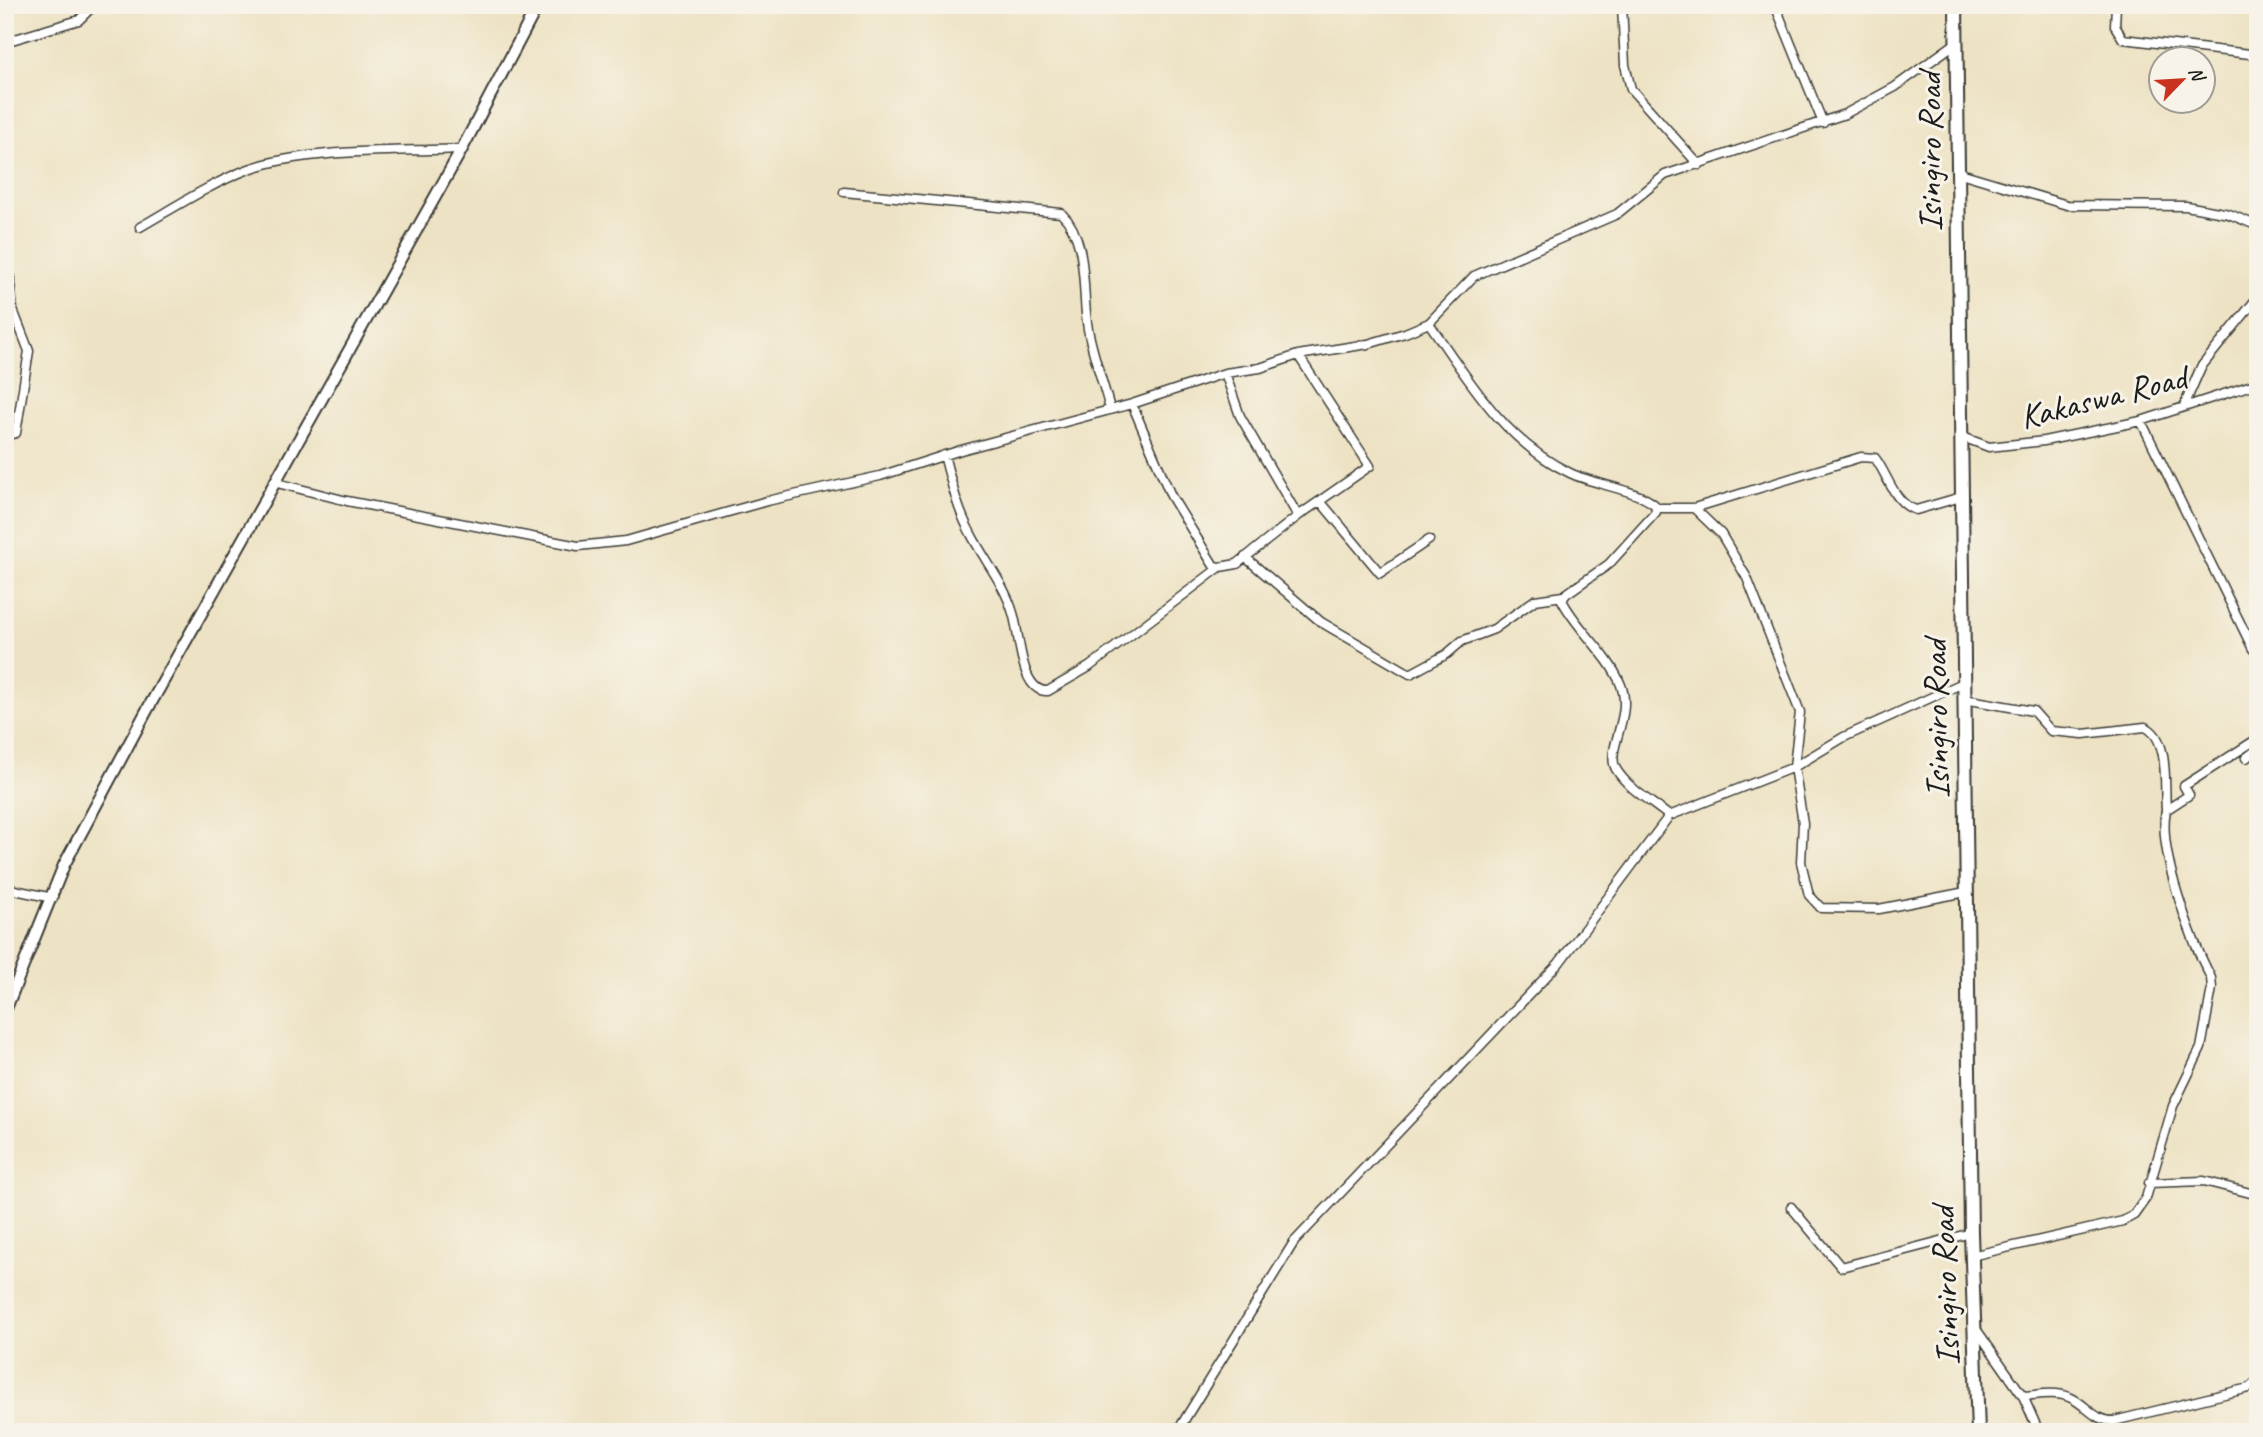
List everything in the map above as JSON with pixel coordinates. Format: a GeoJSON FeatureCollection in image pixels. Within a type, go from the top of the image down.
{"type":"FeatureCollection","features":[{"type":"Feature","properties":{"kind":"main road"},"geometry":{"type":"LineString","coordinates":[[5,1011],[53,898],[64,865],[146,712],[277,483],[462,149],[538,5]]}},
{"type":"Feature","properties":{"kind":"main road","name":"Isingiro Road"},"geometry":{"type":"LineString","coordinates":[[1956,5],[1971,1256],[1978,1432]]}},
{"type":"Feature","properties":{"kind":"street"},"geometry":{"type":"LineString","coordinates":[[5,42],[79,20],[93,5]]}},
{"type":"Feature","properties":{"kind":"street"},"geometry":{"type":"LineString","coordinates":[[1622,5],[1626,78],[1631,89],[1699,165]]}},
{"type":"Feature","properties":{"kind":"street"},"geometry":{"type":"LineString","coordinates":[[1775,5],[1823,122]]}},
{"type":"Feature","properties":{"kind":"street"},"geometry":{"type":"LineString","coordinates":[[2116,5],[2115,26],[2123,39],[2258,55]]}},
{"type":"Feature","properties":{"kind":"street"},"geometry":{"type":"LineString","coordinates":[[277,483],[347,501],[559,545],[590,545],[659,533],[767,501],[880,475],[1132,404],[1225,373],[1260,369],[1298,355],[1368,344],[1429,323],[1474,276],[1617,214],[1665,175],[1823,122],[1865,105],[1956,43]]}},
{"type":"Feature","properties":{"kind":"street"},"geometry":{"type":"LineString","coordinates":[[140,227],[235,176],[264,165],[331,156],[462,149]]}},
{"type":"Feature","properties":{"kind":"street"},"geometry":{"type":"LineString","coordinates":[[1957,172],[2067,205],[2186,206],[2229,214],[2258,226]]}},
{"type":"Feature","properties":{"kind":"street"},"geometry":{"type":"LineString","coordinates":[[844,192],[1061,213],[1074,234],[1080,257],[1088,331],[1110,409]]}},
{"type":"Feature","properties":{"kind":"street"},"geometry":{"type":"LineString","coordinates":[[5,228],[13,310],[29,351],[16,433],[5,436]]}},
{"type":"Feature","properties":{"kind":"street"},"geometry":{"type":"LineString","coordinates":[[2184,406],[2201,367],[2258,297]]}},
{"type":"Feature","properties":{"kind":"street"},"geometry":{"type":"LineString","coordinates":[[1429,323],[1507,430],[1527,447],[1587,482],[1643,498],[1657,508],[1693,508],[1861,457],[1875,458],[1892,489],[1908,508],[1916,510],[1961,496]]}},
{"type":"Feature","properties":{"kind":"street"},"geometry":{"type":"LineString","coordinates":[[1132,404],[1171,496],[1214,566],[1237,564],[1371,464],[1298,355]]}},
{"type":"Feature","properties":{"kind":"street"},"geometry":{"type":"LineString","coordinates":[[1225,373],[1240,416],[1298,516]]}},
{"type":"Feature","properties":{"kind":"street","name":"Kakaswa Road"},"geometry":{"type":"LineString","coordinates":[[1960,436],[1989,447],[2001,448],[2141,421],[2258,383]]}},
{"type":"Feature","properties":{"kind":"street"},"geometry":{"type":"LineString","coordinates":[[2141,421],[2253,649],[2258,653]]}},
{"type":"Feature","properties":{"kind":"street"},"geometry":{"type":"LineString","coordinates":[[944,455],[964,519],[1006,592],[1018,628],[1027,675],[1032,686],[1040,691],[1058,687],[1089,667],[1220,567]]}},
{"type":"Feature","properties":{"kind":"street"},"geometry":{"type":"LineString","coordinates":[[1320,501],[1379,572],[1429,540]]}},
{"type":"Feature","properties":{"kind":"street"},"geometry":{"type":"LineString","coordinates":[[1245,557],[1321,622],[1410,674],[1447,654],[1462,641],[1494,629],[1535,600],[1563,596],[1609,564],[1657,508]]}},
{"type":"Feature","properties":{"kind":"street"},"geometry":{"type":"LineString","coordinates":[[1693,508],[1721,534],[1747,578],[1800,712],[1794,767],[1803,823],[1804,881],[1812,902],[1821,908],[1879,909],[1966,892]]}},
{"type":"Feature","properties":{"kind":"street"},"geometry":{"type":"LineString","coordinates":[[1563,596],[1564,603],[1611,667],[1626,700],[1624,720],[1613,758],[1614,767],[1623,779],[1669,816]]}},
{"type":"Feature","properties":{"kind":"street"},"geometry":{"type":"LineString","coordinates":[[1177,1432],[1294,1242],[1559,963],[1669,816],[1794,767],[1844,737],[1964,683]]}},
{"type":"Feature","properties":{"kind":"street"},"geometry":{"type":"LineString","coordinates":[[1964,699],[2032,711],[2051,731],[2084,734],[2145,727],[2152,730],[2160,741],[2166,836],[2185,923],[2211,978],[2212,988],[2201,1048],[2174,1106],[2141,1208],[2123,1221],[1971,1256]]}},
{"type":"Feature","properties":{"kind":"street"},"geometry":{"type":"LineString","coordinates":[[2165,810],[2189,795],[2184,786],[2254,741],[2258,748],[2246,758]]}},
{"type":"Feature","properties":{"kind":"street"},"geometry":{"type":"LineString","coordinates":[[5,888],[53,898]]}},
{"type":"Feature","properties":{"kind":"street"},"geometry":{"type":"LineString","coordinates":[[2149,1183],[2204,1181],[2258,1195]]}},
{"type":"Feature","properties":{"kind":"street"},"geometry":{"type":"LineString","coordinates":[[1791,1207],[1841,1267],[1971,1233]]}},
{"type":"Feature","properties":{"kind":"street"},"geometry":{"type":"LineString","coordinates":[[1976,1329],[2023,1396],[2039,1432]]}},
{"type":"Feature","properties":{"kind":"street"},"geometry":{"type":"LineString","coordinates":[[2023,1396],[2059,1394],[2071,1398],[2095,1416],[2114,1421],[2249,1388],[2258,1380]]}}]}
